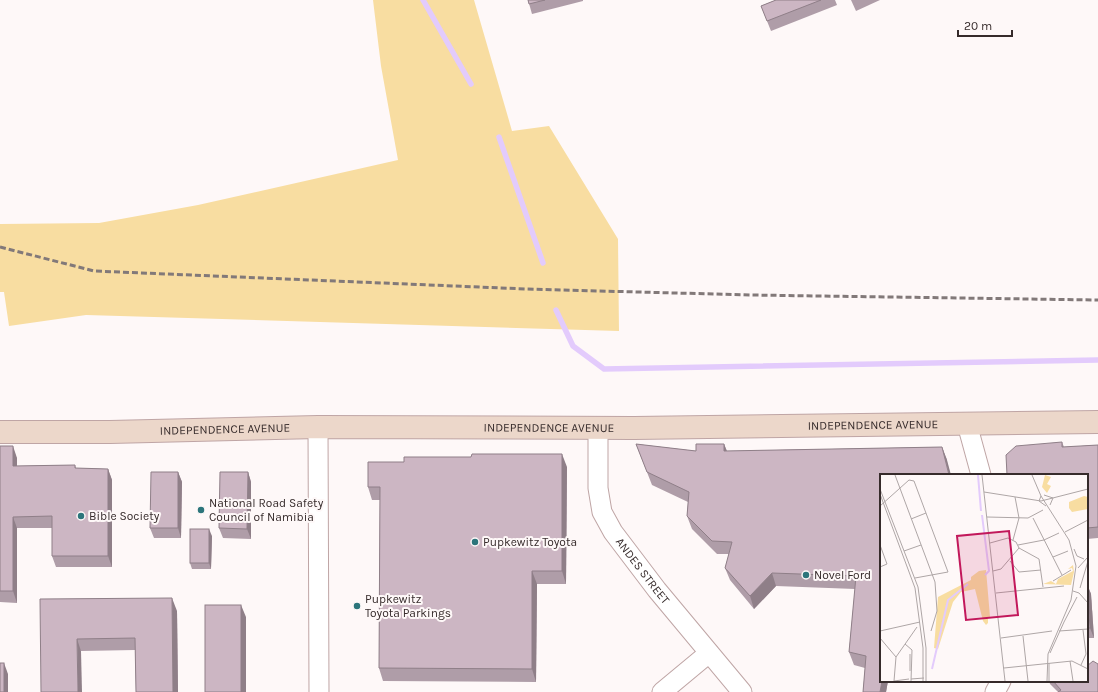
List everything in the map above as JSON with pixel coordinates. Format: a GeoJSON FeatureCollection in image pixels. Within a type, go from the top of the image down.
{"type":"FeatureCollection","features":[{"type":"Feature","properties":{"kind":"main road","name":"INDEPENDENCE AVENUE"},"geometry":{"type":"LineString","coordinates":[[0,432],[110,432],[318,427],[598,427],[1098,422]]}},
{"type":"Feature","properties":{"kind":"street"},"geometry":{"type":"LineString","coordinates":[[967,424],[981,474]]}},
{"type":"Feature","properties":{"kind":"street"},"geometry":{"type":"LineString","coordinates":[[318,427],[319,692]]}},
{"type":"Feature","properties":{"kind":"street","name":"ANDES STREET"},"geometry":{"type":"LineString","coordinates":[[598,427],[598,488],[602,512],[613,532],[657,590],[742,692]]}},
{"type":"Feature","properties":{"kind":"street"},"geometry":{"type":"LineString","coordinates":[[662,692],[709,653]]}},
{"type":"Feature","properties":{"kind":"street"},"geometry":{"type":"LineString","coordinates":[[995,692],[1000,682]]}},
{"type":"Feature","properties":{"kind":"shaded area"},"geometry":{"type":"Polygon","coordinates":[[[373,0],[474,0],[512,131],[549,126],[618,239],[619,331],[86,315],[9,326],[4,292],[0,292],[0,224],[99,223],[198,205],[398,160],[381,66],[373,0]]]}},
{"type":"Feature","properties":{"kind":"building"},"geometry":{"type":"Polygon","coordinates":[[[528,0],[545,0],[529,4],[528,0]]]}},
{"type":"Feature","properties":{"kind":"building"},"geometry":{"type":"Polygon","coordinates":[[[776,0],[821,0],[767,21],[761,6],[776,0]]]}},
{"type":"Feature","properties":{"kind":"building"},"geometry":{"type":"Polygon","coordinates":[[[1062,442],[1062,447],[1098,445],[1098,527],[1088,528],[1088,474],[1007,474],[1006,455],[1016,446],[1062,442]]]}},
{"type":"Feature","properties":{"kind":"building","name":"Novel Ford"},"geometry":{"type":"Polygon","coordinates":[[[636,444],[696,451],[696,444],[724,444],[724,451],[942,447],[949,474],[880,474],[880,682],[882,682],[880,692],[863,692],[866,656],[849,652],[856,576],[772,573],[750,596],[725,568],[732,542],[712,541],[687,516],[689,492],[647,472],[636,444]]]}},
{"type":"Feature","properties":{"kind":"building"},"geometry":{"type":"Polygon","coordinates":[[[0,446],[13,446],[13,466],[75,465],[75,468],[108,469],[108,556],[52,556],[52,516],[13,517],[13,591],[0,591],[0,446]]]}},
{"type":"Feature","properties":{"kind":"building","name":"Pupkewitz Toyota"},"geometry":{"type":"Polygon","coordinates":[[[472,454],[562,454],[562,571],[532,571],[532,669],[379,668],[380,487],[368,487],[368,462],[404,462],[404,457],[471,457],[472,454]]]}},
{"type":"Feature","properties":{"kind":"building"},"geometry":{"type":"Polygon","coordinates":[[[151,472],[178,472],[178,528],[150,528],[151,472]]]}},
{"type":"Feature","properties":{"kind":"building"},"geometry":{"type":"Polygon","coordinates":[[[220,472],[248,472],[247,529],[219,528],[220,472]]]}},
{"type":"Feature","properties":{"kind":"building"},"geometry":{"type":"Polygon","coordinates":[[[190,529],[209,529],[209,563],[190,563],[190,529]]]}},
{"type":"Feature","properties":{"kind":"building"},"geometry":{"type":"Polygon","coordinates":[[[172,598],[173,692],[136,692],[135,638],[77,639],[78,692],[41,692],[40,599],[172,598]]]}},
{"type":"Feature","properties":{"kind":"building"},"geometry":{"type":"Polygon","coordinates":[[[1088,599],[1090,628],[1088,628],[1088,599]]]}},
{"type":"Feature","properties":{"kind":"building"},"geometry":{"type":"Polygon","coordinates":[[[205,605],[241,605],[241,692],[205,692],[205,605]]]}},
{"type":"Feature","properties":{"kind":"building"},"geometry":{"type":"Polygon","coordinates":[[[1093,661],[1098,664],[1098,692],[1058,692],[1061,690],[1054,682],[1088,682],[1088,665],[1093,661]]]}},
{"type":"Feature","properties":{"kind":"building"},"geometry":{"type":"Polygon","coordinates":[[[0,663],[4,663],[4,692],[0,692],[0,663]]]}},
{"type":"Feature","properties":{"kind":"waterway"},"geometry":{"type":"LineString","coordinates":[[423,0],[471,84]]}},
{"type":"Feature","properties":{"kind":"waterway"},"geometry":{"type":"LineString","coordinates":[[499,137],[543,263]]}},
{"type":"Feature","properties":{"kind":"waterway"},"geometry":{"type":"LineString","coordinates":[[556,310],[573,346],[604,369],[1098,360]]}},
{"type":"Feature","properties":{"kind":"railway"},"geometry":{"type":"LineString","coordinates":[[0,247],[94,271],[525,289],[751,295],[1098,300]]}},
{"type":"Feature","properties":{"kind":"place","name":"National Road Safety Council of Namibia"},"geometry":{"type":"Point","coordinates":[201,510]}},
{"type":"Feature","properties":{"kind":"place","name":"Bible Society"},"geometry":{"type":"Point","coordinates":[81,516]}},
{"type":"Feature","properties":{"kind":"place","name":"Pupkewitz Toyota"},"geometry":{"type":"Point","coordinates":[475,542]}},
{"type":"Feature","properties":{"kind":"place","name":"Novel Ford"},"geometry":{"type":"Point","coordinates":[806,575]}},
{"type":"Feature","properties":{"kind":"place","name":"Pupkewitz Toyota Parkings"},"geometry":{"type":"Point","coordinates":[357,606]}}]}
